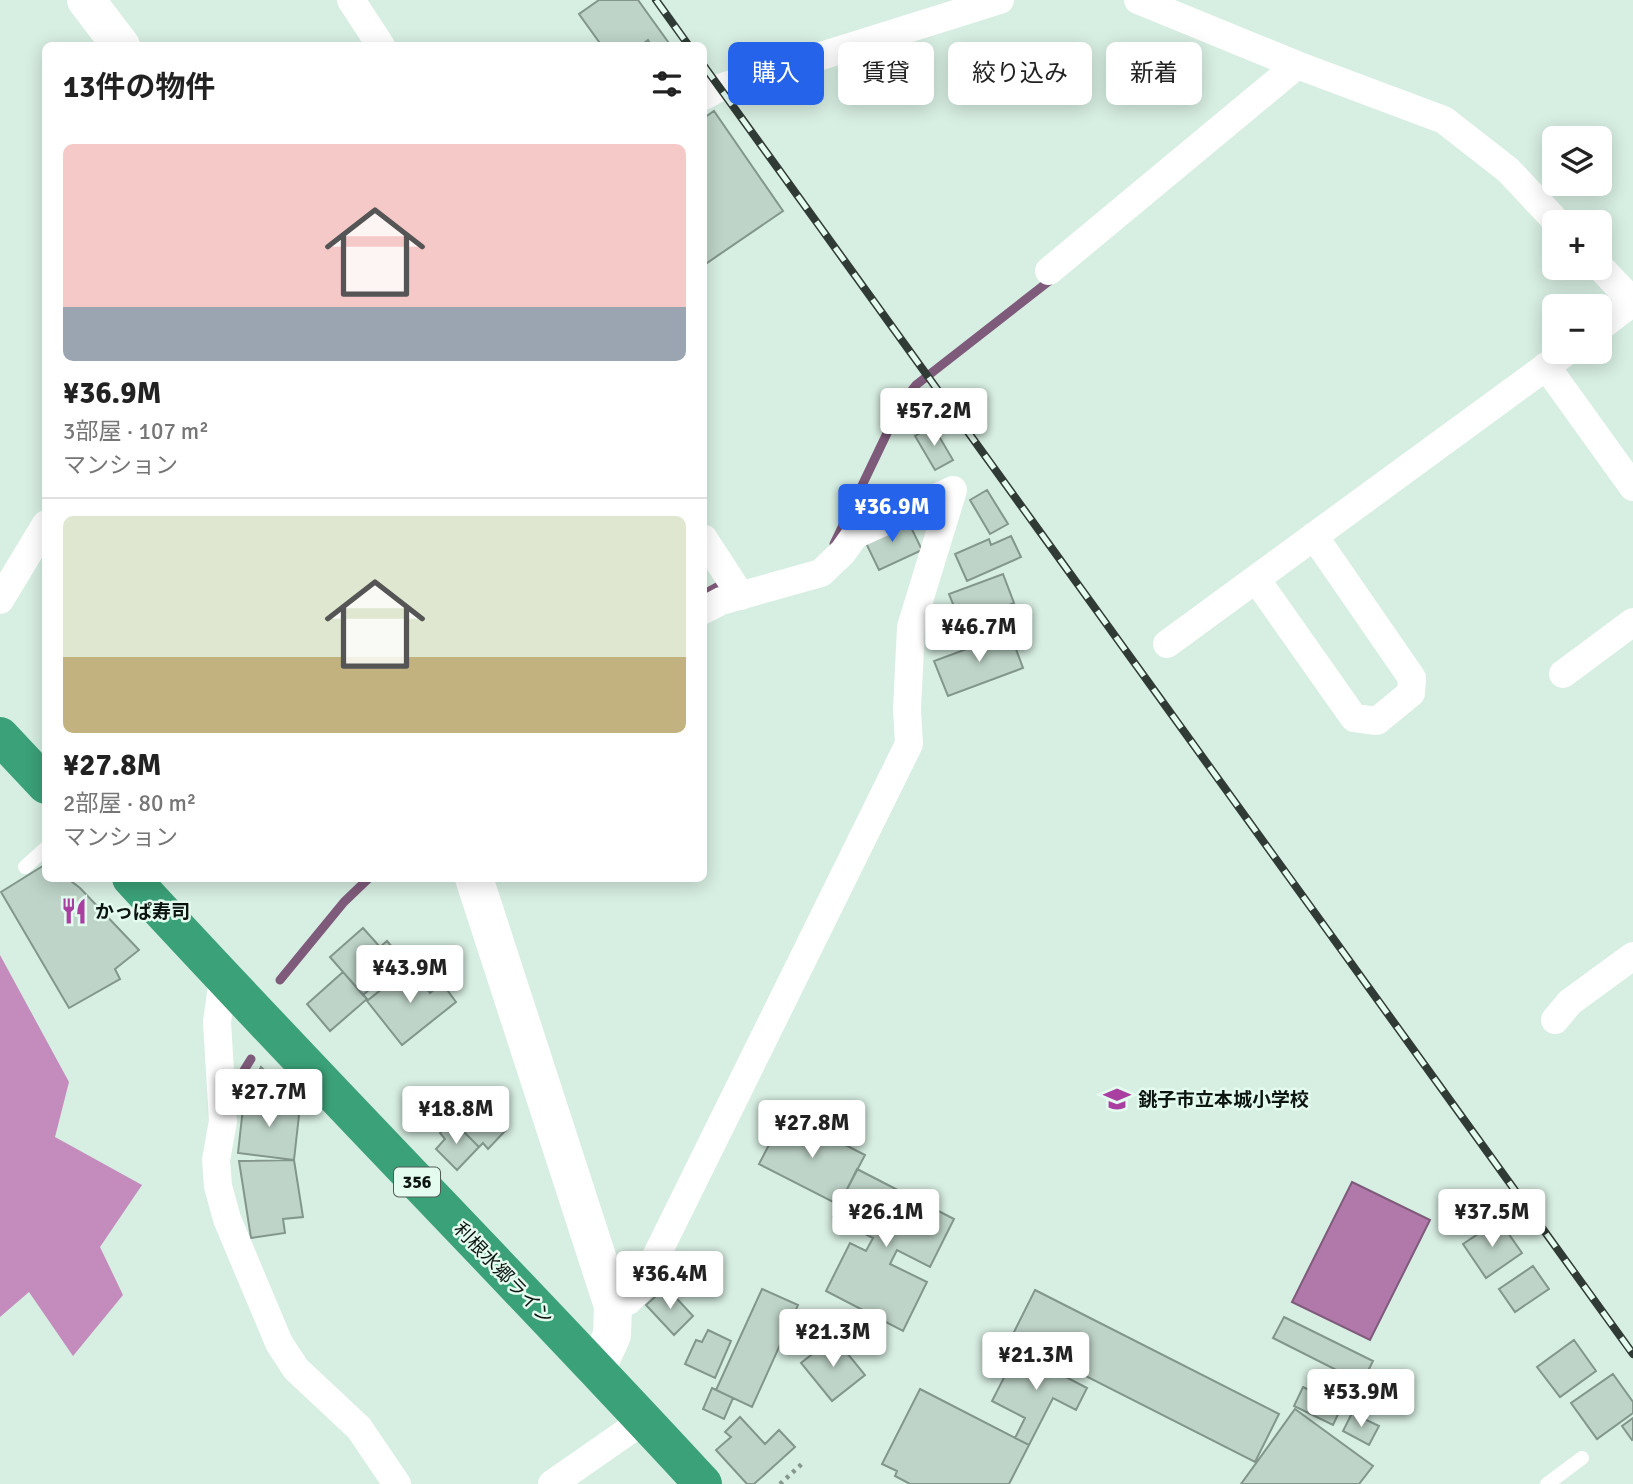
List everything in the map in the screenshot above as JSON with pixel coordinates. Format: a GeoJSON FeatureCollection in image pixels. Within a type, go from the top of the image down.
{"type":"FeatureCollection","features":[{"type":"Feature","properties":{"kind":"highway"},"geometry":{"type":"LineString","coordinates":[[0,736],[42,781]]}},
{"type":"Feature","properties":{"kind":"highway","name":"利根水郷ライン"},"geometry":{"type":"LineString","coordinates":[[135,882],[223,979],[704,1484]]}},
{"type":"Feature","properties":{"kind":"street"},"geometry":{"type":"LineString","coordinates":[[86,0],[118,42]]}},
{"type":"Feature","properties":{"kind":"street"},"geometry":{"type":"LineString","coordinates":[[351,0],[378,42]]}},
{"type":"Feature","properties":{"kind":"street"},"geometry":{"type":"LineString","coordinates":[[707,94],[719,88],[965,5],[1000,0]]}},
{"type":"Feature","properties":{"kind":"street"},"geometry":{"type":"LineString","coordinates":[[1138,0],[1297,65],[1444,120],[1508,170],[1546,210]]}},
{"type":"Feature","properties":{"kind":"street"},"geometry":{"type":"LineString","coordinates":[[1049,271],[1297,65]]}},
{"type":"Feature","properties":{"kind":"street"},"geometry":{"type":"LineString","coordinates":[[1612,280],[1633,302],[1612,318]]}},
{"type":"Feature","properties":{"kind":"street"},"geometry":{"type":"LineString","coordinates":[[1167,644],[1549,364]]}},
{"type":"Feature","properties":{"kind":"street"},"geometry":{"type":"LineString","coordinates":[[1559,364],[1633,487]]}},
{"type":"Feature","properties":{"kind":"street"},"geometry":{"type":"LineString","coordinates":[[613,1306],[628,1301],[640,1289],[909,744],[907,709],[911,627],[953,489],[855,535],[843,552],[821,573],[721,601],[707,608]]}},
{"type":"Feature","properties":{"kind":"street"},"geometry":{"type":"LineString","coordinates":[[0,600],[42,531]]}},
{"type":"Feature","properties":{"kind":"street"},"geometry":{"type":"LineString","coordinates":[[1256,579],[1354,718],[1377,721],[1411,694],[1412,678],[1314,536]]}},
{"type":"Feature","properties":{"kind":"street"},"geometry":{"type":"LineString","coordinates":[[707,544],[741,596]]}},
{"type":"Feature","properties":{"kind":"street"},"geometry":{"type":"LineString","coordinates":[[1563,674],[1633,622]]}},
{"type":"Feature","properties":{"kind":"street"},"geometry":{"type":"LineString","coordinates":[[475,882],[613,1306],[612,1335],[596,1370]]}},
{"type":"Feature","properties":{"kind":"street"},"geometry":{"type":"LineString","coordinates":[[1555,1020],[1570,1002],[1633,956]]}},
{"type":"Feature","properties":{"kind":"street"},"geometry":{"type":"LineString","coordinates":[[223,979],[217,1021],[223,1121],[216,1160],[218,1186],[227,1219],[279,1343],[296,1369],[359,1427],[397,1484]]}},
{"type":"Feature","properties":{"kind":"street"},"geometry":{"type":"LineString","coordinates":[[552,1484],[644,1420]]}},
{"type":"Feature","properties":{"kind":"lane"},"geometry":{"type":"LineString","coordinates":[[24,867],[42,851]]}},
{"type":"Feature","properties":{"kind":"lane"},"geometry":{"type":"LineString","coordinates":[[1547,1484],[1582,1458]]}},
{"type":"Feature","properties":{"kind":"path"},"geometry":{"type":"LineString","coordinates":[[780,1484],[805,1461]]}},
{"type":"Feature","properties":{"kind":"shaded area"},"geometry":{"type":"Polygon","coordinates":[[[0,955],[69,1082],[55,1137],[142,1185],[100,1247],[123,1295],[73,1356],[29,1292],[0,1317],[0,955]]]}},
{"type":"Feature","properties":{"kind":"shaded area"},"geometry":{"type":"Polygon","coordinates":[[[1352,1182],[1430,1220],[1370,1340],[1292,1302],[1352,1182]]]}},
{"type":"Feature","properties":{"kind":"building"},"geometry":{"type":"Polygon","coordinates":[[[599,0],[638,0],[668,42],[599,42],[579,14],[599,0]]]}},
{"type":"Feature","properties":{"kind":"building"},"geometry":{"type":"Polygon","coordinates":[[[714,111],[783,211],[707,263],[707,116],[714,111]]]}},
{"type":"Feature","properties":{"kind":"building"},"geometry":{"type":"Polygon","coordinates":[[[933,426],[953,460],[935,470],[915,436],[933,426]]]}},
{"type":"Feature","properties":{"kind":"building"},"geometry":{"type":"Polygon","coordinates":[[[987,490],[1008,524],[990,534],[970,500],[987,490]]]}},
{"type":"Feature","properties":{"kind":"building"},"geometry":{"type":"Polygon","coordinates":[[[906,517],[922,550],[879,570],[863,537],[906,517]]]}},
{"type":"Feature","properties":{"kind":"building"},"geometry":{"type":"Polygon","coordinates":[[[1011,536],[1021,557],[967,581],[955,554],[989,539],[991,545],[1011,536]]]}},
{"type":"Feature","properties":{"kind":"building"},"geometry":{"type":"Polygon","coordinates":[[[1003,574],[1014,603],[961,624],[949,594],[1003,574]]]}},
{"type":"Feature","properties":{"kind":"building"},"geometry":{"type":"Polygon","coordinates":[[[1010,633],[1023,668],[948,696],[934,661],[1010,633]]]}},
{"type":"Feature","properties":{"kind":"building"},"geometry":{"type":"Polygon","coordinates":[[[42,866],[42,882],[72,882],[139,950],[115,969],[120,979],[69,1008],[1,892],[42,866]]]}},
{"type":"Feature","properties":{"kind":"building"},"geometry":{"type":"Polygon","coordinates":[[[363,928],[380,947],[387,941],[403,960],[363,995],[330,957],[363,928]]]}},
{"type":"Feature","properties":{"kind":"building"},"geometry":{"type":"Polygon","coordinates":[[[409,967],[430,993],[442,983],[456,1002],[402,1045],[367,1001],[409,967]]]}},
{"type":"Feature","properties":{"kind":"building"},"geometry":{"type":"Polygon","coordinates":[[[343,972],[367,999],[330,1031],[307,1004],[343,972]]]}},
{"type":"Feature","properties":{"kind":"building"},"geometry":{"type":"Polygon","coordinates":[[[261,1067],[300,1106],[244,1099],[261,1067]]]}},
{"type":"Feature","properties":{"kind":"building"},"geometry":{"type":"Polygon","coordinates":[[[244,1099],[300,1106],[294,1160],[238,1153],[244,1099]]]}},
{"type":"Feature","properties":{"kind":"building"},"geometry":{"type":"Polygon","coordinates":[[[480,1104],[506,1130],[488,1149],[483,1143],[479,1147],[458,1126],[480,1104]]]}},
{"type":"Feature","properties":{"kind":"building"},"geometry":{"type":"Polygon","coordinates":[[[785,1114],[865,1155],[839,1205],[759,1164],[785,1114]]]}},
{"type":"Feature","properties":{"kind":"building"},"geometry":{"type":"Polygon","coordinates":[[[449,1124],[455,1129],[458,1126],[479,1147],[457,1170],[436,1149],[445,1139],[440,1133],[449,1124]]]}},
{"type":"Feature","properties":{"kind":"building"},"geometry":{"type":"Polygon","coordinates":[[[294,1160],[303,1217],[283,1219],[285,1233],[251,1238],[239,1161],[294,1160]]]}},
{"type":"Feature","properties":{"kind":"building"},"geometry":{"type":"Polygon","coordinates":[[[857,1169],[954,1219],[930,1267],[897,1250],[890,1264],[927,1282],[903,1331],[826,1291],[850,1243],[866,1251],[873,1238],[833,1217],[857,1169]]]}},
{"type":"Feature","properties":{"kind":"building"},"geometry":{"type":"Polygon","coordinates":[[[1499,1220],[1522,1253],[1486,1278],[1463,1244],[1499,1220]]]}},
{"type":"Feature","properties":{"kind":"building"},"geometry":{"type":"Polygon","coordinates":[[[1533,1266],[1549,1289],[1515,1312],[1499,1289],[1533,1266]]]}},
{"type":"Feature","properties":{"kind":"building"},"geometry":{"type":"Polygon","coordinates":[[[666,1287],[693,1316],[674,1335],[646,1305],[666,1287]]]}},
{"type":"Feature","properties":{"kind":"building"},"geometry":{"type":"Polygon","coordinates":[[[762,1289],[798,1305],[752,1407],[716,1390],[762,1289]]]}},
{"type":"Feature","properties":{"kind":"building"},"geometry":{"type":"Polygon","coordinates":[[[1035,1290],[1279,1414],[1255,1462],[1011,1338],[1035,1290]]]}},
{"type":"Feature","properties":{"kind":"building"},"geometry":{"type":"Polygon","coordinates":[[[1284,1317],[1373,1361],[1362,1383],[1273,1338],[1284,1317]]]}},
{"type":"Feature","properties":{"kind":"building"},"geometry":{"type":"Polygon","coordinates":[[[708,1330],[731,1341],[715,1378],[685,1364],[696,1340],[702,1342],[708,1330]]]}},
{"type":"Feature","properties":{"kind":"building"},"geometry":{"type":"Polygon","coordinates":[[[834,1337],[865,1375],[832,1401],[801,1363],[834,1337]]]}},
{"type":"Feature","properties":{"kind":"building"},"geometry":{"type":"Polygon","coordinates":[[[1574,1340],[1596,1371],[1560,1397],[1537,1367],[1574,1340]]]}},
{"type":"Feature","properties":{"kind":"building"},"geometry":{"type":"Polygon","coordinates":[[[1017,1352],[1048,1368],[1053,1359],[1069,1367],[1064,1376],[1087,1388],[1076,1410],[1053,1398],[1029,1445],[1015,1438],[1025,1418],[992,1401],[1017,1352]]]}},
{"type":"Feature","properties":{"kind":"building"},"geometry":{"type":"Polygon","coordinates":[[[1613,1374],[1633,1402],[1633,1413],[1597,1439],[1571,1403],[1613,1374]]]}},
{"type":"Feature","properties":{"kind":"building"},"geometry":{"type":"Polygon","coordinates":[[[1303,1387],[1342,1406],[1333,1425],[1294,1406],[1303,1387]]]}},
{"type":"Feature","properties":{"kind":"building"},"geometry":{"type":"Polygon","coordinates":[[[712,1388],[733,1398],[724,1419],[703,1409],[712,1388]]]}},
{"type":"Feature","properties":{"kind":"building"},"geometry":{"type":"Polygon","coordinates":[[[920,1389],[1029,1445],[1009,1484],[910,1484],[895,1476],[897,1471],[882,1464],[920,1389]]]}},
{"type":"Feature","properties":{"kind":"building"},"geometry":{"type":"Polygon","coordinates":[[[1295,1409],[1373,1466],[1359,1484],[1241,1484],[1295,1409]]]}},
{"type":"Feature","properties":{"kind":"building"},"geometry":{"type":"Polygon","coordinates":[[[1352,1413],[1379,1426],[1369,1445],[1343,1431],[1352,1413]]]}},
{"type":"Feature","properties":{"kind":"building"},"geometry":{"type":"Polygon","coordinates":[[[740,1417],[765,1444],[779,1430],[795,1447],[754,1484],[747,1484],[716,1450],[731,1437],[725,1432],[740,1417]]]}},
{"type":"Feature","properties":{"kind":"building"},"geometry":{"type":"Polygon","coordinates":[[[1633,1418],[1633,1439],[1632,1440],[1622,1426],[1633,1418]]]}},
{"type":"Feature","properties":{"kind":"waterway"},"geometry":{"type":"LineString","coordinates":[[834,544],[901,404],[916,385],[1053,278]]}},
{"type":"Feature","properties":{"kind":"waterway"},"geometry":{"type":"LineString","coordinates":[[707,592],[719,586],[729,585]]}},
{"type":"Feature","properties":{"kind":"waterway"},"geometry":{"type":"LineString","coordinates":[[280,980],[344,902],[365,882]]}},
{"type":"Feature","properties":{"kind":"waterway"},"geometry":{"type":"LineString","coordinates":[[233,1088],[251,1059]]}},
{"type":"Feature","properties":{"kind":"railway"},"geometry":{"type":"LineString","coordinates":[[656,0],[686,42]]}},
{"type":"Feature","properties":{"kind":"railway"},"geometry":{"type":"LineString","coordinates":[[707,70],[1633,1354]]}},
{"type":"Feature","properties":{"kind":"place","name":"かっぱ寿司"},"geometry":{"type":"Point","coordinates":[74,911]}},
{"type":"Feature","properties":{"kind":"place","name":"銚子市立本城小学校"},"geometry":{"type":"Point","coordinates":[1117,1099]}}]}
